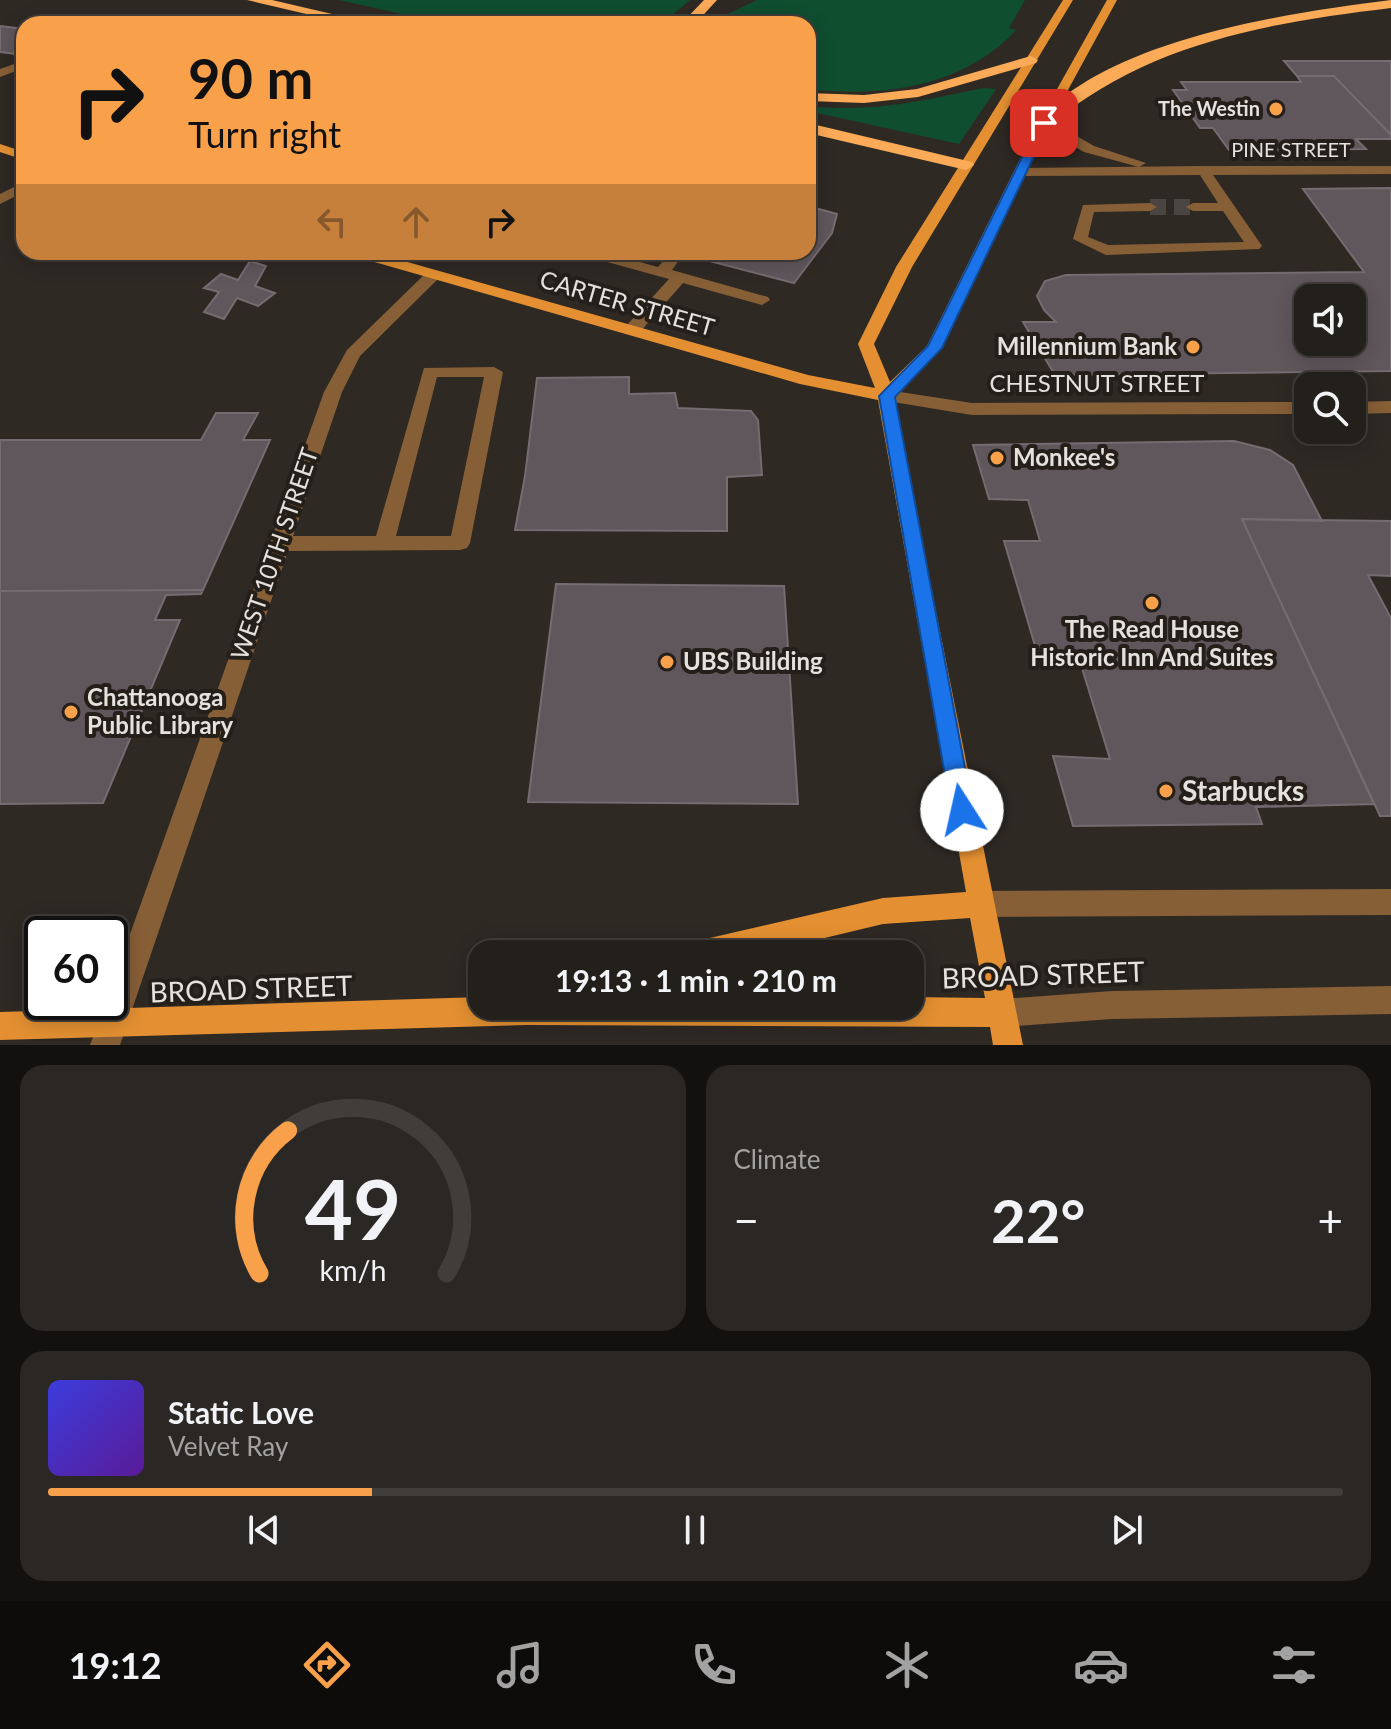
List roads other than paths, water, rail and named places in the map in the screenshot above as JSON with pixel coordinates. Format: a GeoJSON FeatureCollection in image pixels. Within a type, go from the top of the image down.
{"type":"FeatureCollection","features":[{"type":"Feature","properties":{"kind":"highway"},"geometry":{"type":"LineString","coordinates":[[253,0],[330,16]]}},
{"type":"Feature","properties":{"kind":"highway"},"geometry":{"type":"LineString","coordinates":[[696,16],[711,0]]}},
{"type":"Feature","properties":{"kind":"highway"},"geometry":{"type":"LineString","coordinates":[[1044,123],[1078,94],[1102,79],[1152,56],[1276,24],[1391,4]]}},
{"type":"Feature","properties":{"kind":"highway"},"geometry":{"type":"LineString","coordinates":[[816,97],[864,99],[918,93],[1031,60]]}},
{"type":"Feature","properties":{"kind":"highway"},"geometry":{"type":"LineString","coordinates":[[816,130],[966,165]]}},
{"type":"Feature","properties":{"kind":"main road"},"geometry":{"type":"LineString","coordinates":[[1008,1045],[887,396],[866,344],[904,267],[1068,0]]}},
{"type":"Feature","properties":{"kind":"main road"},"geometry":{"type":"LineString","coordinates":[[887,396],[934,348],[1044,123],[1112,0]]}},
{"type":"Feature","properties":{"kind":"main road","name":"CARTER STREET"},"geometry":{"type":"LineString","coordinates":[[401,260],[433,275],[806,380],[887,396]]}},
{"type":"Feature","properties":{"kind":"main road"},"geometry":{"type":"LineString","coordinates":[[760,940],[883,911],[980,904]]}},
{"type":"Feature","properties":{"kind":"main road","name":"BROAD STREET"},"geometry":{"type":"LineString","coordinates":[[0,1026],[109,1036],[468,1009]]}},
{"type":"Feature","properties":{"kind":"main road","name":"BROAD STREET"},"geometry":{"type":"LineString","coordinates":[[924,1011],[1002,1013]]}},
{"type":"Feature","properties":{"kind":"street","name":"PINE STREET"},"geometry":{"type":"LineString","coordinates":[[1044,123],[1089,149],[1120,160],[1197,170]]}},
{"type":"Feature","properties":{"kind":"street"},"geometry":{"type":"LineString","coordinates":[[1150,207],[1088,208],[1080,239],[1106,250],[1254,246],[1228,207],[1197,170]]}},
{"type":"Feature","properties":{"kind":"street","name":"PINE STREET"},"geometry":{"type":"LineString","coordinates":[[1022,172],[1391,170]]}},
{"type":"Feature","properties":{"kind":"street"},"geometry":{"type":"LineString","coordinates":[[1193,207],[1228,207]]}},
{"type":"Feature","properties":{"kind":"street"},"geometry":{"type":"LineString","coordinates":[[617,260],[762,300]]}},
{"type":"Feature","properties":{"kind":"street"},"geometry":{"type":"LineString","coordinates":[[662,272],[672,260]]}},
{"type":"Feature","properties":{"kind":"street","name":"WEST 10TH STREET"},"geometry":{"type":"LineString","coordinates":[[109,1036],[333,392],[353,354],[433,275]]}},
{"type":"Feature","properties":{"kind":"street"},"geometry":{"type":"LineString","coordinates":[[633,329],[680,277]]}},
{"type":"Feature","properties":{"kind":"street"},"geometry":{"type":"LineString","coordinates":[[279,544],[384,544],[460,543],[494,372],[430,372],[384,544]]}},
{"type":"Feature","properties":{"kind":"street","name":"CHESTNUT STREET"},"geometry":{"type":"LineString","coordinates":[[887,396],[972,409],[1294,408]]}},
{"type":"Feature","properties":{"kind":"street"},"geometry":{"type":"LineString","coordinates":[[1366,408],[1391,407]]}},
{"type":"Feature","properties":{"kind":"street"},"geometry":{"type":"LineString","coordinates":[[980,904],[1391,902]]}},
{"type":"Feature","properties":{"kind":"street","name":"BROAD STREET"},"geometry":{"type":"LineString","coordinates":[[1002,1013],[1112,1005],[1391,1000]]}},
{"type":"Feature","properties":{"kind":"tunnel"},"geometry":{"type":"LineString","coordinates":[[1150,207],[1193,207]]}},
{"type":"Feature","properties":{"kind":"place","name":"The Westin"},"geometry":{"type":"Point","coordinates":[1276,109]}},
{"type":"Feature","properties":{"kind":"place","name":"Millennium Bank"},"geometry":{"type":"Point","coordinates":[1193,347]}},
{"type":"Feature","properties":{"kind":"place","name":"Monkee's"},"geometry":{"type":"Point","coordinates":[997,458]}},
{"type":"Feature","properties":{"kind":"place","name":"The Read House Historic Inn And Suites"},"geometry":{"type":"Point","coordinates":[1152,603]}},
{"type":"Feature","properties":{"kind":"place","name":"UBS Building"},"geometry":{"type":"Point","coordinates":[667,662]}},
{"type":"Feature","properties":{"kind":"place","name":"Chattanooga Public Library"},"geometry":{"type":"Point","coordinates":[71,712]}},
{"type":"Feature","properties":{"kind":"place","name":"Starbucks"},"geometry":{"type":"Point","coordinates":[1166,791]}}]}
